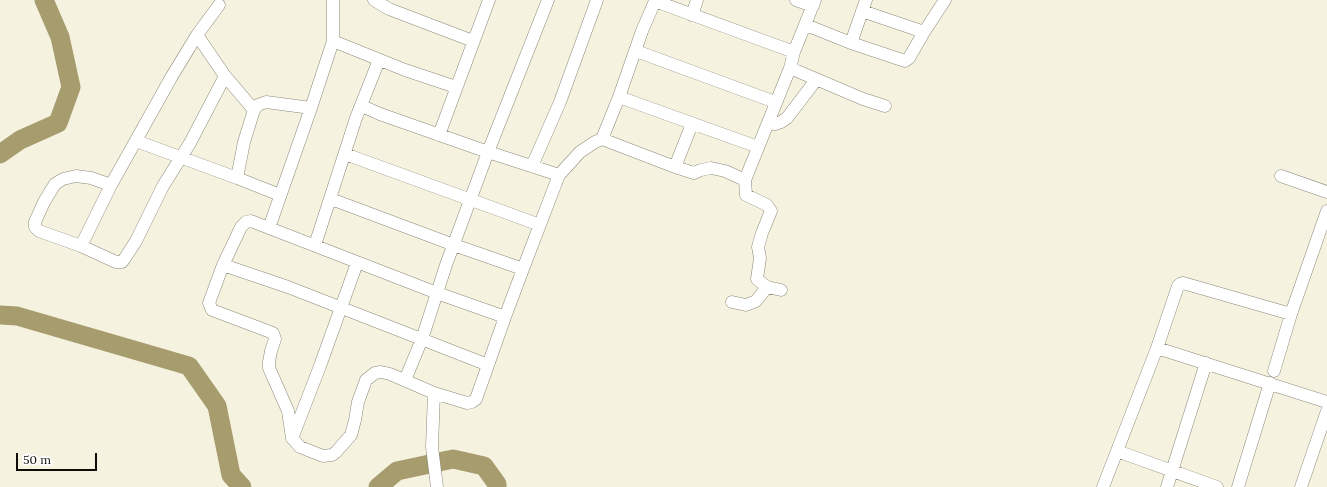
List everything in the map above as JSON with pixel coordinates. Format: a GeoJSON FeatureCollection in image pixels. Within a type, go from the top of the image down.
{"type":"FeatureCollection","features":[{"type":"Feature","properties":{"kind":"street"},"geometry":{"type":"LineString","coordinates":[[269,228],[333,41],[332,0]]}},
{"type":"Feature","properties":{"kind":"street"},"geometry":{"type":"LineString","coordinates":[[374,0],[389,9],[474,41]]}},
{"type":"Feature","properties":{"kind":"street"},"geometry":{"type":"LineString","coordinates":[[439,134],[489,0]]}},
{"type":"Feature","properties":{"kind":"street"},"geometry":{"type":"LineString","coordinates":[[405,380],[422,339],[488,152],[548,0]]}},
{"type":"Feature","properties":{"kind":"street"},"geometry":{"type":"LineString","coordinates":[[532,166],[560,102],[597,0]]}},
{"type":"Feature","properties":{"kind":"street"},"geometry":{"type":"LineString","coordinates":[[692,15],[697,0]]}},
{"type":"Feature","properties":{"kind":"street"},"geometry":{"type":"LineString","coordinates":[[781,290],[767,287],[757,279],[760,258],[758,247],[771,210],[767,205],[746,195],[745,180],[775,102],[790,68],[794,52],[814,3],[796,0]]}},
{"type":"Feature","properties":{"kind":"street"},"geometry":{"type":"LineString","coordinates":[[806,25],[850,43],[905,61],[909,58],[945,0]]}},
{"type":"Feature","properties":{"kind":"street"},"geometry":{"type":"LineString","coordinates":[[602,139],[636,51],[653,1],[794,52]]}},
{"type":"Feature","properties":{"kind":"street"},"geometry":{"type":"LineString","coordinates":[[80,246],[111,185],[172,76],[197,35],[219,5]]}},
{"type":"Feature","properties":{"kind":"street"},"geometry":{"type":"LineString","coordinates":[[850,43],[864,6],[924,32]]}},
{"type":"Feature","properties":{"kind":"street"},"geometry":{"type":"LineString","coordinates":[[197,35],[225,76],[254,110]]}},
{"type":"Feature","properties":{"kind":"street"},"geometry":{"type":"LineString","coordinates":[[333,41],[405,70],[456,87]]}},
{"type":"Feature","properties":{"kind":"street"},"geometry":{"type":"LineString","coordinates":[[636,51],[775,102]]}},
{"type":"Feature","properties":{"kind":"street"},"geometry":{"type":"LineString","coordinates":[[315,245],[356,118],[379,60]]}},
{"type":"Feature","properties":{"kind":"street"},"geometry":{"type":"LineString","coordinates":[[790,68],[816,80],[885,106]]}},
{"type":"Feature","properties":{"kind":"street"},"geometry":{"type":"LineString","coordinates":[[111,185],[91,178],[69,177],[63,179],[55,184],[44,202],[35,222],[35,227],[39,231],[80,246],[116,262],[122,262],[136,241],[163,186],[193,138],[225,76]]}},
{"type":"Feature","properties":{"kind":"street"},"geometry":{"type":"LineString","coordinates":[[768,123],[775,124],[782,122],[787,118],[816,80]]}},
{"type":"Feature","properties":{"kind":"street"},"geometry":{"type":"LineString","coordinates":[[619,97],[758,147]]}},
{"type":"Feature","properties":{"kind":"street"},"geometry":{"type":"LineString","coordinates":[[237,178],[244,142],[254,110],[258,105],[266,102],[311,108]]}},
{"type":"Feature","properties":{"kind":"street"},"geometry":{"type":"LineString","coordinates":[[362,106],[380,114],[488,152],[559,175]]}},
{"type":"Feature","properties":{"kind":"street"},"geometry":{"type":"LineString","coordinates":[[675,167],[692,124]]}},
{"type":"Feature","properties":{"kind":"street"},"geometry":{"type":"LineString","coordinates":[[505,317],[357,263],[315,245],[251,221],[246,222],[241,227],[223,265],[208,303],[212,310],[273,333],[275,338],[268,362],[269,368],[288,411],[292,438],[300,447],[324,456],[332,455],[351,435],[358,402],[366,380],[375,373],[381,372],[390,374],[434,393],[468,403],[476,399],[522,269],[559,175],[580,152],[595,142],[602,139],[694,173],[712,168],[720,169],[745,180]]}},
{"type":"Feature","properties":{"kind":"street"},"geometry":{"type":"LineString","coordinates":[[136,141],[280,195]]}},
{"type":"Feature","properties":{"kind":"street"},"geometry":{"type":"LineString","coordinates":[[345,154],[540,225]]}},
{"type":"Feature","properties":{"kind":"street"},"geometry":{"type":"LineString","coordinates":[[1281,176],[1327,192]]}},
{"type":"Feature","properties":{"kind":"street"},"geometry":{"type":"LineString","coordinates":[[331,199],[522,269]]}},
{"type":"Feature","properties":{"kind":"street"},"geometry":{"type":"LineString","coordinates":[[1238,487],[1291,314],[1327,211]]}},
{"type":"Feature","properties":{"kind":"street"},"geometry":{"type":"LineString","coordinates":[[292,438],[342,308],[357,263]]}},
{"type":"Feature","properties":{"kind":"street"},"geometry":{"type":"LineString","coordinates":[[223,265],[342,308],[488,365]]}},
{"type":"Feature","properties":{"kind":"street"},"geometry":{"type":"LineString","coordinates":[[1103,487],[1180,284],[1183,283],[1291,314]]}},
{"type":"Feature","properties":{"kind":"street"},"geometry":{"type":"LineString","coordinates":[[732,302],[746,305],[756,301],[767,287]]}},
{"type":"Feature","properties":{"kind":"street"},"geometry":{"type":"LineString","coordinates":[[1157,348],[1206,364],[1272,377],[1327,402]]}},
{"type":"Feature","properties":{"kind":"street"},"geometry":{"type":"LineString","coordinates":[[1167,487],[1206,364]]}},
{"type":"Feature","properties":{"kind":"street"},"geometry":{"type":"LineString","coordinates":[[434,393],[432,447],[437,487]]}},
{"type":"Feature","properties":{"kind":"street"},"geometry":{"type":"LineString","coordinates":[[1301,487],[1327,411]]}},
{"type":"Feature","properties":{"kind":"street"},"geometry":{"type":"LineString","coordinates":[[1117,451],[1217,487]]}},
{"type":"Feature","properties":{"kind":"waterway"},"geometry":{"type":"LineString","coordinates":[[0,154],[20,140],[58,123],[71,87],[60,37],[44,0]]}},
{"type":"Feature","properties":{"kind":"waterway"},"geometry":{"type":"LineString","coordinates":[[0,315],[17,316],[189,366],[217,406],[231,475],[242,487]]}},
{"type":"Feature","properties":{"kind":"waterway"},"geometry":{"type":"LineString","coordinates":[[378,487],[397,471],[453,459],[484,466],[497,484],[497,487]]}}]}
